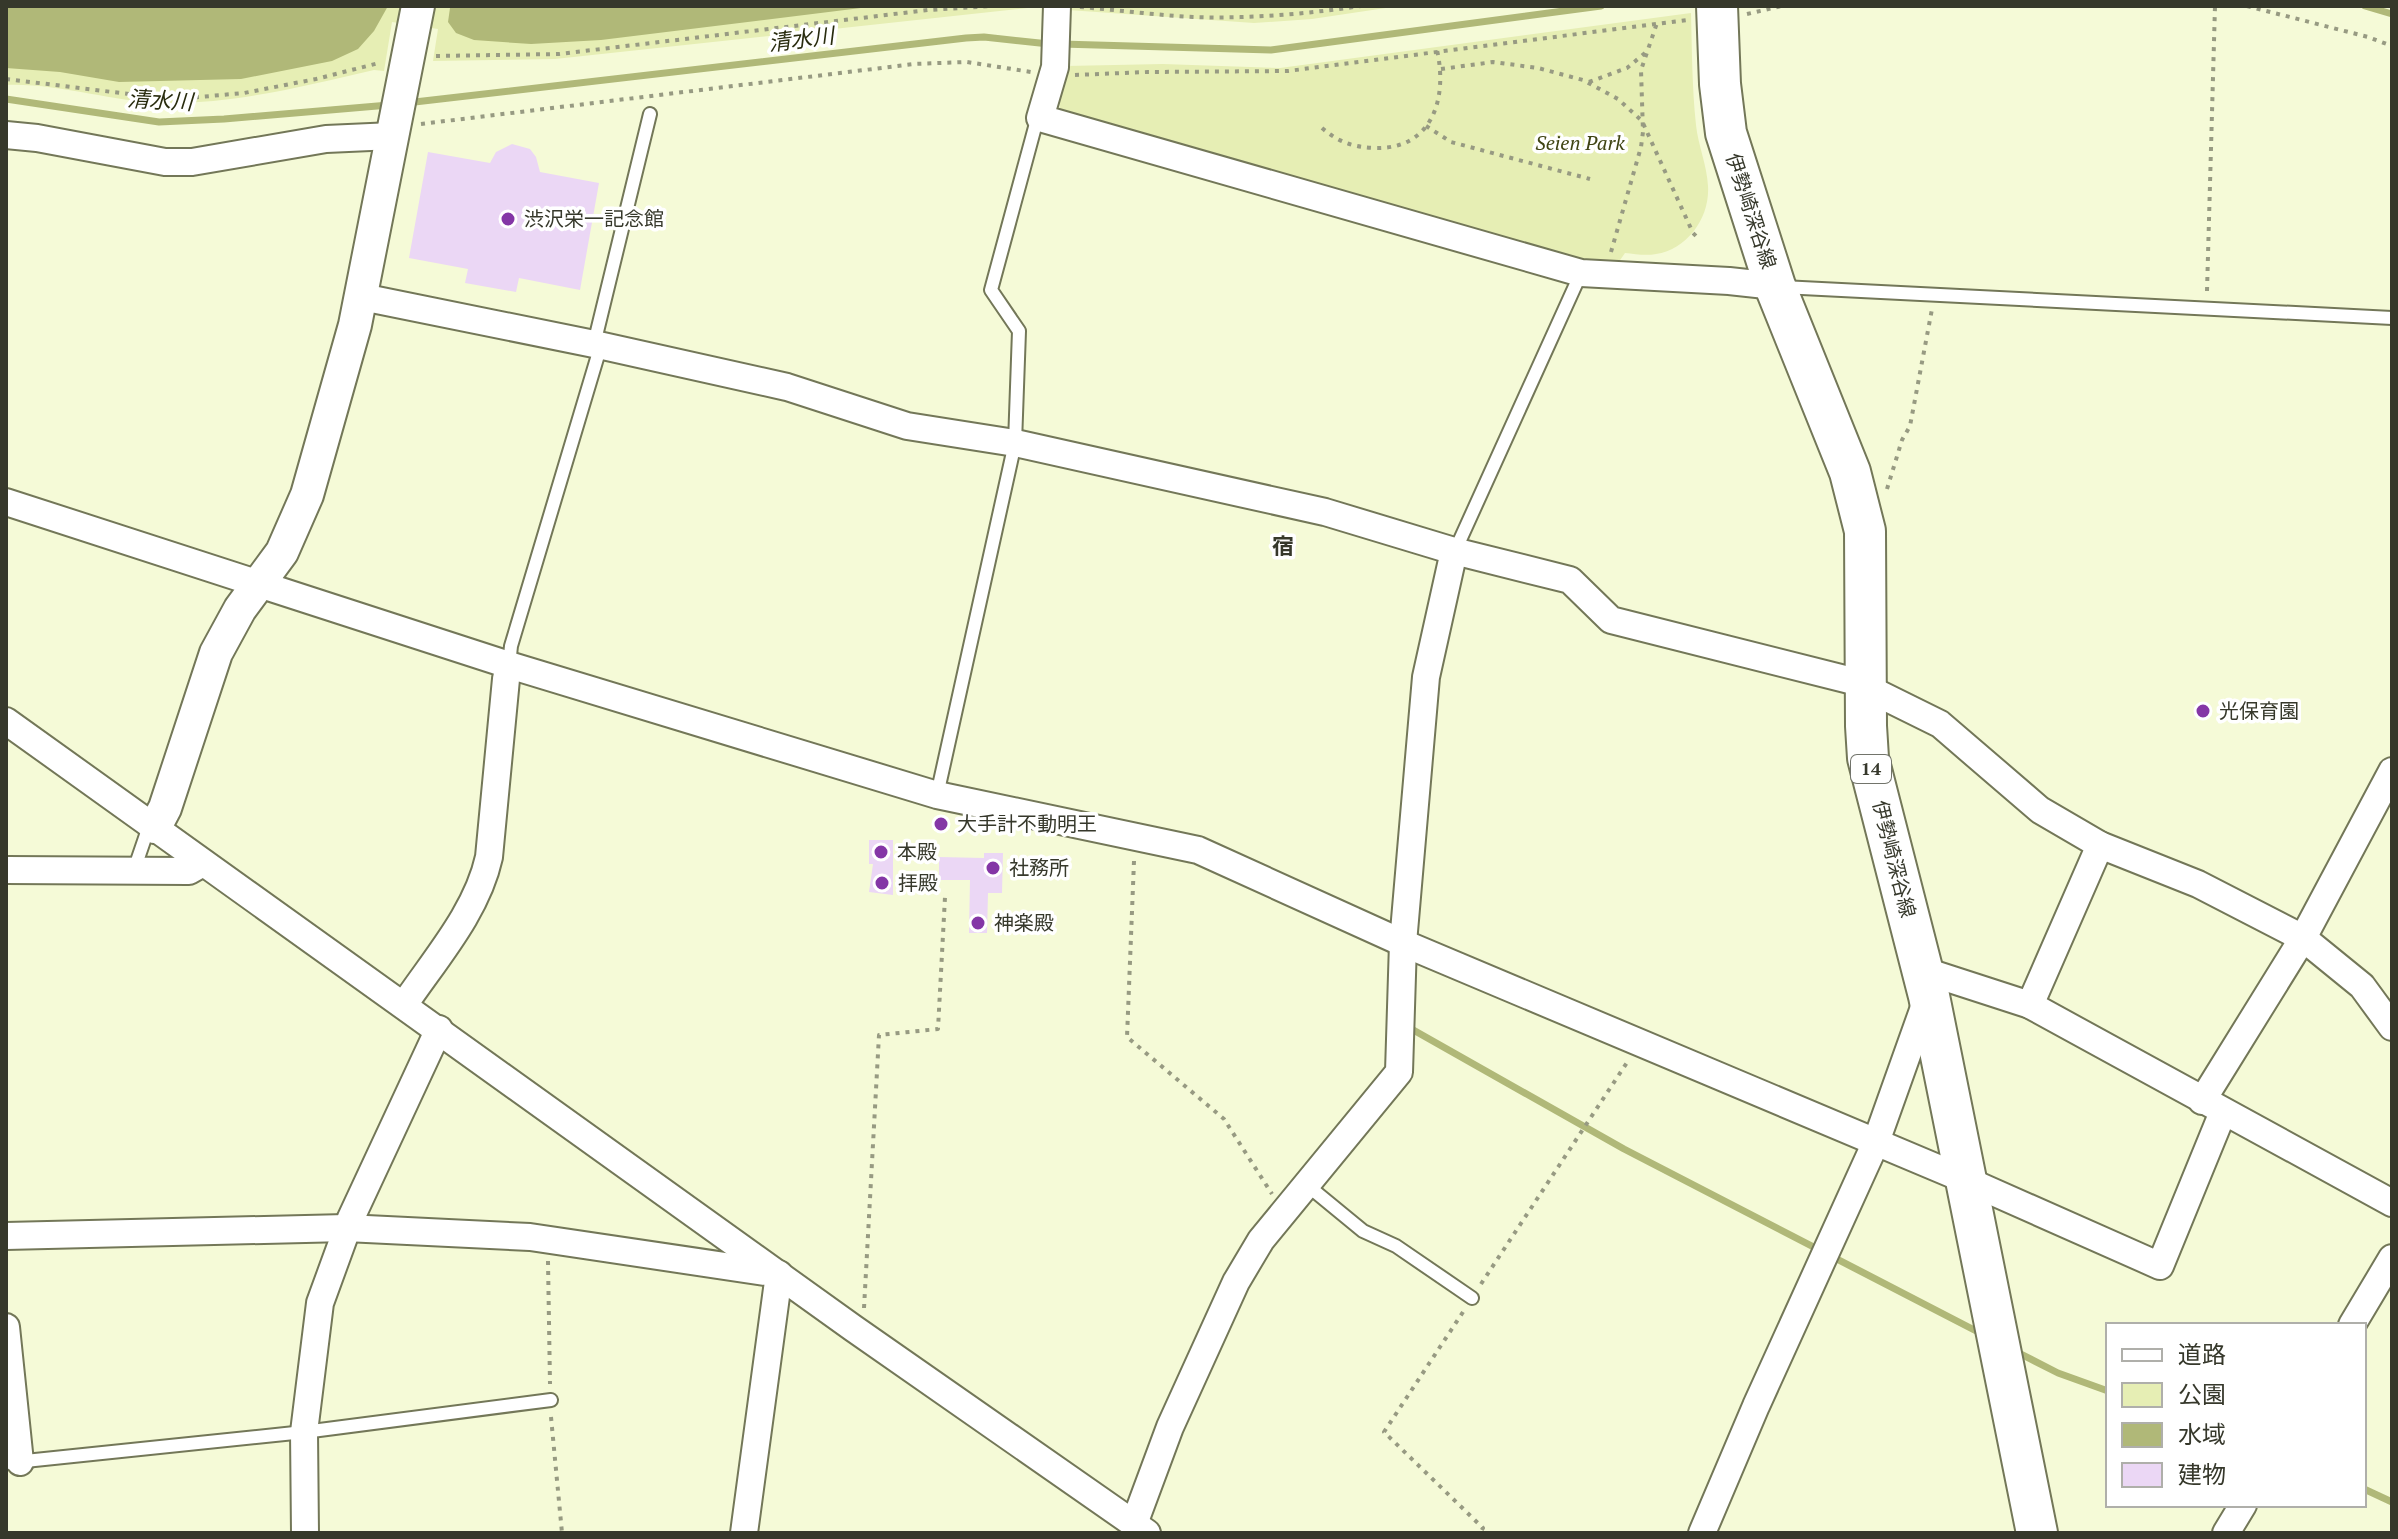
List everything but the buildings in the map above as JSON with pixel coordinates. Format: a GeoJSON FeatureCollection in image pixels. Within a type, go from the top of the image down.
{"type":"FeatureCollection","features":[{"type":"Feature","properties":{"kind":"main road","name":"伊勢崎深谷線"},"geometry":{"type":"LineString","coordinates":[[1711,12],[1726,133],[1775,286],[1859,501],[1865,531],[1867,571],[1868,758],[1925,983],[2037,1533]]}},
{"type":"Feature","properties":{"kind":"street"},"geometry":{"type":"LineString","coordinates":[[1062,10],[1054,72],[1040,118],[1581,273],[1775,286]]}},
{"type":"Feature","properties":{"kind":"street"},"geometry":{"type":"LineString","coordinates":[[155,827],[165,808],[216,653],[240,609],[282,552],[307,495],[362,297],[401,127],[410,45]]}},
{"type":"Feature","properties":{"kind":"street"},"geometry":{"type":"LineString","coordinates":[[6,135],[179,162],[401,127]]}},
{"type":"Feature","properties":{"kind":"street"},"geometry":{"type":"LineString","coordinates":[[362,297],[598,344],[787,387],[907,426],[1015,443],[1325,512],[1454,551],[1570,580],[1611,620],[1866,687],[1940,724],[2040,810],[2100,845],[2198,884],[2303,938],[2362,986],[2392,1027]]}},
{"type":"Feature","properties":{"kind":"street"},"geometry":{"type":"LineString","coordinates":[[6,502],[509,665],[937,795],[1198,850],[1403,943],[1966,1180],[2160,1266],[2212,1107],[2392,771]]}},
{"type":"Feature","properties":{"kind":"street"},"geometry":{"type":"LineString","coordinates":[[6,721],[853,1328],[1140,1528],[1170,1427],[1236,1282],[1261,1240],[1399,1072],[1403,943],[1426,677],[1454,551]]}},
{"type":"Feature","properties":{"kind":"street"},"geometry":{"type":"LineString","coordinates":[[404,1005],[484,880],[509,665]]}},
{"type":"Feature","properties":{"kind":"street"},"geometry":{"type":"LineString","coordinates":[[2030,1005],[2100,845]]}},
{"type":"Feature","properties":{"kind":"street"},"geometry":{"type":"LineString","coordinates":[[6,870],[189,871],[203,863]]}},
{"type":"Feature","properties":{"kind":"street"},"geometry":{"type":"LineString","coordinates":[[1702,1533],[1876,1142],[1925,983],[2030,1005],[2392,1203]]}},
{"type":"Feature","properties":{"kind":"street"},"geometry":{"type":"LineString","coordinates":[[305,1533],[304,1432],[320,1303],[346,1228],[439,1029]]}},
{"type":"Feature","properties":{"kind":"street"},"geometry":{"type":"LineString","coordinates":[[6,1236],[346,1228],[530,1237],[779,1274]]}},
{"type":"Feature","properties":{"kind":"street"},"geometry":{"type":"LineString","coordinates":[[2353,1323],[2392,1258]]}},
{"type":"Feature","properties":{"kind":"street"},"geometry":{"type":"LineString","coordinates":[[744,1533],[779,1274]]}},
{"type":"Feature","properties":{"kind":"street"},"geometry":{"type":"LineString","coordinates":[[6,1327],[13,1463]]}},
{"type":"Feature","properties":{"kind":"street"},"geometry":{"type":"LineString","coordinates":[[2226,1533],[2242,1507]]}},
{"type":"Feature","properties":{"kind":"lane"},"geometry":{"type":"LineString","coordinates":[[509,665],[511,646],[598,344],[650,114]]}},
{"type":"Feature","properties":{"kind":"lane"},"geometry":{"type":"LineString","coordinates":[[937,795],[1015,443],[1019,331],[991,290],[1012,204],[1040,118]]}},
{"type":"Feature","properties":{"kind":"lane"},"geometry":{"type":"LineString","coordinates":[[1454,551],[1581,273]]}},
{"type":"Feature","properties":{"kind":"lane"},"geometry":{"type":"LineString","coordinates":[[1775,286],[2392,318]]}},
{"type":"Feature","properties":{"kind":"lane"},"geometry":{"type":"LineString","coordinates":[[134,872],[146,835],[155,827]]}},
{"type":"Feature","properties":{"kind":"lane"},"geometry":{"type":"LineString","coordinates":[[1307,1185],[1363,1231],[1396,1246],[1472,1298]]}},
{"type":"Feature","properties":{"kind":"lane"},"geometry":{"type":"LineString","coordinates":[[13,1463],[304,1432],[551,1400]]}},
{"type":"Feature","properties":{"kind":"path"},"geometry":{"type":"LineString","coordinates":[[6,79],[145,96],[188,98],[244,93],[316,79],[376,63],[410,45],[559,54],[928,10],[993,6]]}},
{"type":"Feature","properties":{"kind":"path"},"geometry":{"type":"LineString","coordinates":[[1062,10],[1250,17],[1361,6]]}},
{"type":"Feature","properties":{"kind":"path"},"geometry":{"type":"LineString","coordinates":[[2207,309],[2215,6]]}},
{"type":"Feature","properties":{"kind":"path"},"geometry":{"type":"LineString","coordinates":[[2247,6],[2392,46]]}},
{"type":"Feature","properties":{"kind":"path"},"geometry":{"type":"LineString","coordinates":[[401,127],[914,64],[967,62],[1054,72],[1288,71],[1657,23],[1711,12]]}},
{"type":"Feature","properties":{"kind":"path"},"geometry":{"type":"LineString","coordinates":[[1610,259],[1641,147],[1641,70],[1657,23]]}},
{"type":"Feature","properties":{"kind":"path"},"geometry":{"type":"LineString","coordinates":[[1322,128],[1348,145],[1390,148],[1408,142],[1435,113],[1440,95],[1441,69],[1437,50]]}},
{"type":"Feature","properties":{"kind":"path"},"geometry":{"type":"LineString","coordinates":[[1589,83],[1627,68],[1646,51]]}},
{"type":"Feature","properties":{"kind":"path"},"geometry":{"type":"LineString","coordinates":[[1441,69],[1502,63],[1538,68],[1589,83],[1618,99],[1642,121],[1697,237]]}},
{"type":"Feature","properties":{"kind":"path"},"geometry":{"type":"LineString","coordinates":[[1426,126],[1451,142],[1590,179]]}},
{"type":"Feature","properties":{"kind":"path"},"geometry":{"type":"LineString","coordinates":[[1886,494],[1902,440],[1910,426],[1935,295]]}},
{"type":"Feature","properties":{"kind":"path"},"geometry":{"type":"LineString","coordinates":[[1135,835],[1127,1037],[1224,1119],[1283,1213]]}},
{"type":"Feature","properties":{"kind":"path"},"geometry":{"type":"LineString","coordinates":[[853,1328],[865,1306],[879,1035],[938,1029],[945,897]]}},
{"type":"Feature","properties":{"kind":"path"},"geometry":{"type":"LineString","coordinates":[[1480,1533],[1483,1528],[1384,1432],[1641,1043]]}},
{"type":"Feature","properties":{"kind":"green space"},"geometry":{"type":"Polygon","coordinates":[[[6,6],[1046,6],[555,59],[433,61],[438,29],[392,22],[384,71],[374,70],[296,88],[217,101],[164,103],[46,87],[6,85],[6,6]]]}},
{"type":"Feature","properties":{"kind":"green space"},"geometry":{"type":"Polygon","coordinates":[[[1068,6],[1399,6],[1312,19],[1254,23],[1068,10],[1068,6]]]}},
{"type":"Feature","properties":{"kind":"green space","name":"Seien Park"},"geometry":{"type":"Polygon","coordinates":[[[1691,13],[1696,125],[1708,186],[1705,209],[1695,230],[1678,246],[1652,255],[1625,253],[1616,266],[1581,264],[1071,115],[1060,109],[1066,66],[1163,64],[1280,68],[1691,13]]]}},
{"type":"Feature","properties":{"kind":"water"},"geometry":{"type":"Polygon","coordinates":[[[6,6],[388,6],[374,31],[358,49],[332,61],[241,79],[119,82],[60,72],[6,68],[6,6]]]}},
{"type":"Feature","properties":{"kind":"water"},"geometry":{"type":"Polygon","coordinates":[[[411,6],[877,6],[601,40],[531,44],[474,40],[456,33],[448,22],[450,8],[411,6]]]}},
{"type":"Feature","properties":{"kind":"waterway","name":"清水川"},"geometry":{"type":"LineString","coordinates":[[1061,44],[1271,50],[1601,6]]}},
{"type":"Feature","properties":{"kind":"waterway","name":"清水川"},"geometry":{"type":"LineString","coordinates":[[2365,6],[2392,14]]}},
{"type":"Feature","properties":{"kind":"waterway","name":"清水川"},"geometry":{"type":"LineString","coordinates":[[406,103],[966,38],[1049,44]]}},
{"type":"Feature","properties":{"kind":"waterway","name":"清水川"},"geometry":{"type":"LineString","coordinates":[[6,99],[159,122],[389,105]]}},
{"type":"Feature","properties":{"kind":"waterway"},"geometry":{"type":"LineString","coordinates":[[1408,1027],[1624,1149],[1982,1334]]}},
{"type":"Feature","properties":{"kind":"waterway"},"geometry":{"type":"LineString","coordinates":[[2015,1351],[2058,1373],[2106,1390]]}},
{"type":"Feature","properties":{"kind":"waterway"},"geometry":{"type":"LineString","coordinates":[[2366,1490],[2392,1502]]}},
{"type":"Feature","properties":{"kind":"place","name":"渋沢栄一記念館"},"geometry":{"type":"Point","coordinates":[508,219]}},
{"type":"Feature","properties":{"kind":"place","name":"光保育園"},"geometry":{"type":"Point","coordinates":[2203,711]}},
{"type":"Feature","properties":{"kind":"place","name":"大手計不動明王"},"geometry":{"type":"Point","coordinates":[941,824]}},
{"type":"Feature","properties":{"kind":"place","name":"本殿"},"geometry":{"type":"Point","coordinates":[881,852]}},
{"type":"Feature","properties":{"kind":"place","name":"社務所"},"geometry":{"type":"Point","coordinates":[993,868]}},
{"type":"Feature","properties":{"kind":"place","name":"拝殿"},"geometry":{"type":"Point","coordinates":[882,883]}},
{"type":"Feature","properties":{"kind":"place","name":"神楽殿"},"geometry":{"type":"Point","coordinates":[978,923]}},
{"type":"Feature","properties":{"kind":"district","name":"宿"},"geometry":{"type":"Point","coordinates":[1283,546]}}]}
